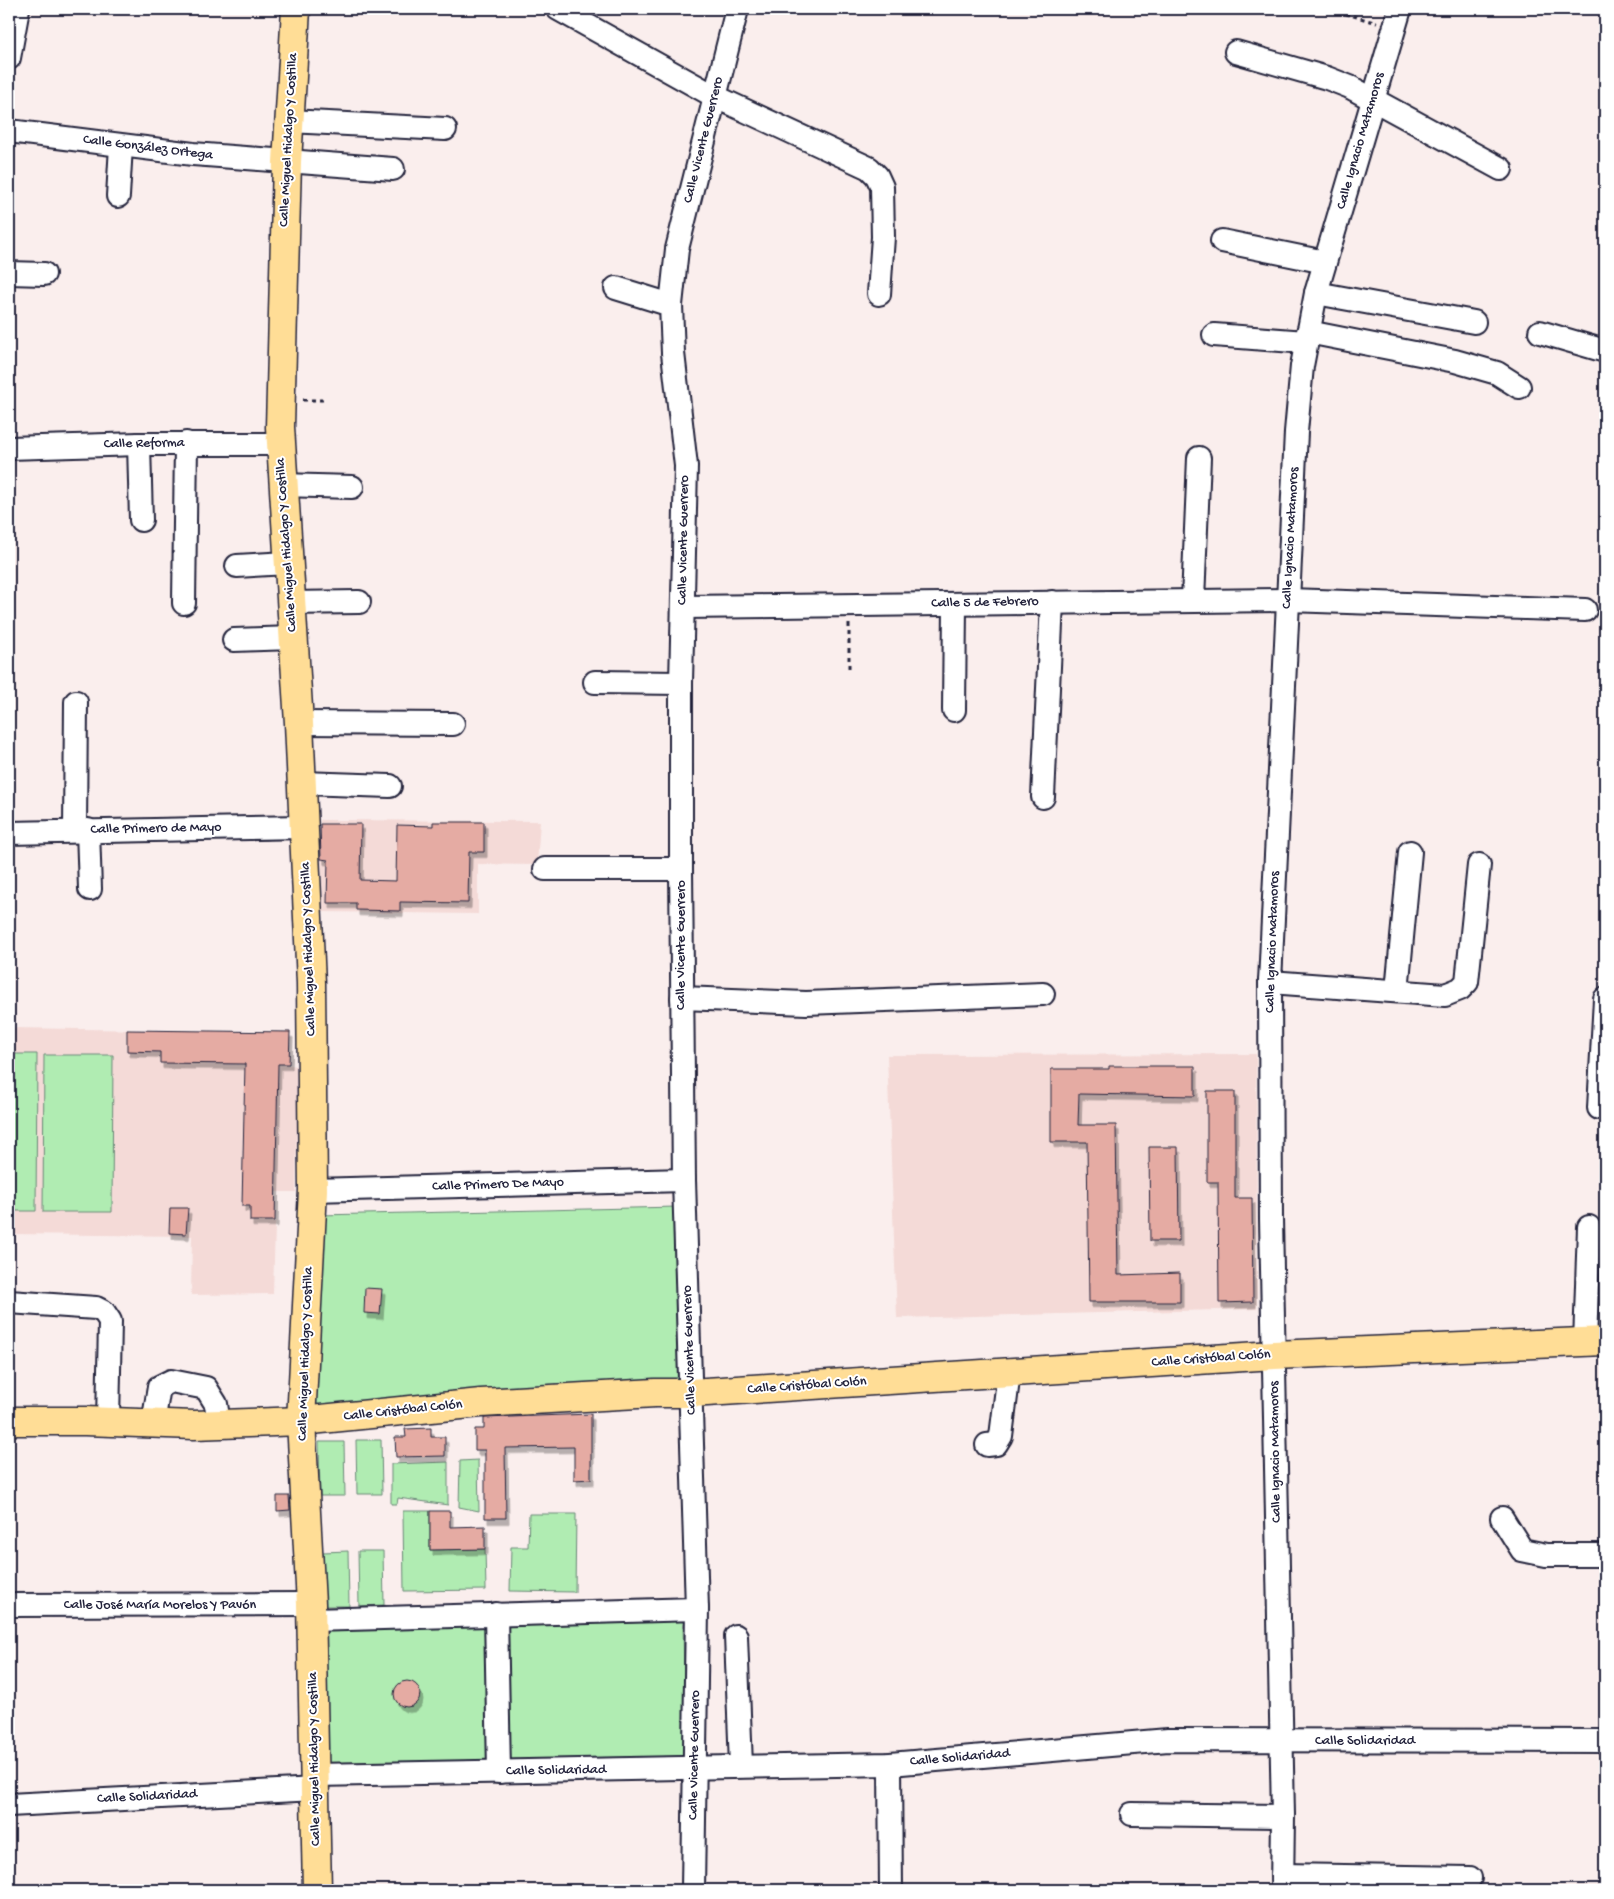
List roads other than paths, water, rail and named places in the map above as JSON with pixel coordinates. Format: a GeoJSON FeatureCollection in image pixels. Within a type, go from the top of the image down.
{"type":"FeatureCollection","features":[{"type":"Feature","properties":{"kind":"main road","name":"Calle Miguel Hidalgo Y Costilla"},"geometry":{"type":"LineString","coordinates":[[296,9],[287,162],[280,444],[302,783],[311,983],[313,1190],[301,1421],[311,1612],[317,1890]]}},
{"type":"Feature","properties":{"kind":"main road","name":"Calle Cristóbal Colón"},"geometry":{"type":"LineString","coordinates":[[9,1422],[219,1424],[301,1421],[480,1403],[655,1393],[691,1394],[1274,1355],[1595,1342]]}},
{"type":"Feature","properties":{"kind":"street"},"geometry":{"type":"LineString","coordinates":[[9,58],[18,9]]}},
{"type":"Feature","properties":{"kind":"street","name":"Calle Vicente Guerrero"},"geometry":{"type":"LineString","coordinates":[[693,1890],[697,1609],[684,1180],[681,868],[681,683],[686,466],[673,353],[671,305],[677,249],[737,9]]}},
{"type":"Feature","properties":{"kind":"street"},"geometry":{"type":"LineString","coordinates":[[569,12],[714,96],[857,161],[877,176],[882,187],[884,237],[879,294]]}},
{"type":"Feature","properties":{"kind":"street","name":"Calle Ignacio Matamoros"},"geometry":{"type":"LineString","coordinates":[[1282,1883],[1282,1741],[1271,1219],[1270,982],[1298,415],[1307,337],[1316,293],[1397,18]]}},
{"type":"Feature","properties":{"kind":"street"},"geometry":{"type":"LineString","coordinates":[[1236,52],[1327,78],[1373,98],[1501,169]]}},
{"type":"Feature","properties":{"kind":"street"},"geometry":{"type":"LineString","coordinates":[[289,121],[445,129]]}},
{"type":"Feature","properties":{"kind":"street","name":"Calle González Ortega"},"geometry":{"type":"LineString","coordinates":[[9,131],[121,146],[287,162],[393,169]]}},
{"type":"Feature","properties":{"kind":"street"},"geometry":{"type":"LineString","coordinates":[[118,196],[121,146]]}},
{"type":"Feature","properties":{"kind":"street"},"geometry":{"type":"LineString","coordinates":[[1222,241],[1325,262]]}},
{"type":"Feature","properties":{"kind":"street"},"geometry":{"type":"LineString","coordinates":[[9,273],[44,274]]}},
{"type":"Feature","properties":{"kind":"street"},"geometry":{"type":"LineString","coordinates":[[616,288],[671,305]]}},
{"type":"Feature","properties":{"kind":"street"},"geometry":{"type":"LineString","coordinates":[[1316,293],[1474,322]]}},
{"type":"Feature","properties":{"kind":"street"},"geometry":{"type":"LineString","coordinates":[[1540,332],[1605,351]]}},
{"type":"Feature","properties":{"kind":"street"},"geometry":{"type":"LineString","coordinates":[[1214,335],[1307,337],[1455,361],[1497,373],[1519,387]]}},
{"type":"Feature","properties":{"kind":"street"},"geometry":{"type":"LineString","coordinates":[[184,603],[186,443]]}},
{"type":"Feature","properties":{"kind":"street","name":"Calle Reforma"},"geometry":{"type":"LineString","coordinates":[[9,448],[186,443],[280,444]]}},
{"type":"Feature","properties":{"kind":"street"},"geometry":{"type":"LineString","coordinates":[[139,444],[141,520]]}},
{"type":"Feature","properties":{"kind":"street"},"geometry":{"type":"LineString","coordinates":[[1193,600],[1199,458]]}},
{"type":"Feature","properties":{"kind":"street"},"geometry":{"type":"LineString","coordinates":[[282,485],[352,488]]}},
{"type":"Feature","properties":{"kind":"street"},"geometry":{"type":"LineString","coordinates":[[237,566],[287,563]]}},
{"type":"Feature","properties":{"kind":"street","name":"Calle 5 de Febrero"},"geometry":{"type":"LineString","coordinates":[[683,607],[1288,600],[1585,610]]}},
{"type":"Feature","properties":{"kind":"street"},"geometry":{"type":"LineString","coordinates":[[289,603],[360,602]]}},
{"type":"Feature","properties":{"kind":"street"},"geometry":{"type":"LineString","coordinates":[[1043,798],[1052,602]]}},
{"type":"Feature","properties":{"kind":"street"},"geometry":{"type":"LineString","coordinates":[[954,604],[954,710]]}},
{"type":"Feature","properties":{"kind":"street"},"geometry":{"type":"LineString","coordinates":[[234,640],[293,638]]}},
{"type":"Feature","properties":{"kind":"street"},"geometry":{"type":"LineString","coordinates":[[595,682],[681,683]]}},
{"type":"Feature","properties":{"kind":"street"},"geometry":{"type":"LineString","coordinates":[[76,702],[81,830],[90,888]]}},
{"type":"Feature","properties":{"kind":"street"},"geometry":{"type":"LineString","coordinates":[[298,723],[454,724]]}},
{"type":"Feature","properties":{"kind":"street"},"geometry":{"type":"LineString","coordinates":[[302,783],[390,786]]}},
{"type":"Feature","properties":{"kind":"street","name":"Calle Primero de Mayo"},"geometry":{"type":"LineString","coordinates":[[9,833],[81,830],[303,827]]}},
{"type":"Feature","properties":{"kind":"street"},"geometry":{"type":"LineString","coordinates":[[1396,991],[1410,852]]}},
{"type":"Feature","properties":{"kind":"street"},"geometry":{"type":"LineString","coordinates":[[1270,982],[1445,995],[1460,989],[1467,982],[1479,865]]}},
{"type":"Feature","properties":{"kind":"street"},"geometry":{"type":"LineString","coordinates":[[545,869],[681,868]]}},
{"type":"Feature","properties":{"kind":"street"},"geometry":{"type":"LineString","coordinates":[[682,998],[806,1003],[1043,994]]}},
{"type":"Feature","properties":{"kind":"street"},"geometry":{"type":"LineString","coordinates":[[1599,1108],[1605,999]]}},
{"type":"Feature","properties":{"kind":"street","name":"Calle Primero De Mayo"},"geometry":{"type":"LineString","coordinates":[[313,1190],[684,1180]]}},
{"type":"Feature","properties":{"kind":"street"},"geometry":{"type":"LineString","coordinates":[[1589,1227],[1595,1342]]}},
{"type":"Feature","properties":{"kind":"street"},"geometry":{"type":"LineString","coordinates":[[9,1302],[96,1308],[104,1312],[110,1321],[108,1422]]}},
{"type":"Feature","properties":{"kind":"street"},"geometry":{"type":"LineString","coordinates":[[987,1445],[996,1444],[1001,1436],[1009,1372]]}},
{"type":"Feature","properties":{"kind":"street"},"geometry":{"type":"LineString","coordinates":[[153,1424],[159,1386],[171,1381],[206,1388],[216,1404],[219,1424]]}},
{"type":"Feature","properties":{"kind":"street"},"geometry":{"type":"LineString","coordinates":[[1502,1518],[1522,1550],[1546,1555],[1605,1555]]}},
{"type":"Feature","properties":{"kind":"street","name":"Calle José María Morelos Y Pavón"},"geometry":{"type":"LineString","coordinates":[[9,1605],[496,1614],[697,1609]]}},
{"type":"Feature","properties":{"kind":"street"},"geometry":{"type":"LineString","coordinates":[[496,1614],[499,1772]]}},
{"type":"Feature","properties":{"kind":"street"},"geometry":{"type":"LineString","coordinates":[[736,1636],[741,1766]]}},
{"type":"Feature","properties":{"kind":"street","name":"Calle Solidaridad"},"geometry":{"type":"LineString","coordinates":[[9,1805],[316,1782],[499,1772],[890,1764],[1168,1740],[1605,1741]]}},
{"type":"Feature","properties":{"kind":"street"},"geometry":{"type":"LineString","coordinates":[[890,1764],[894,1884]]}},
{"type":"Feature","properties":{"kind":"street"},"geometry":{"type":"LineString","coordinates":[[1132,1814],[1283,1816]]}},
{"type":"Feature","properties":{"kind":"street"},"geometry":{"type":"LineString","coordinates":[[1282,1883],[1470,1878]]}}]}
